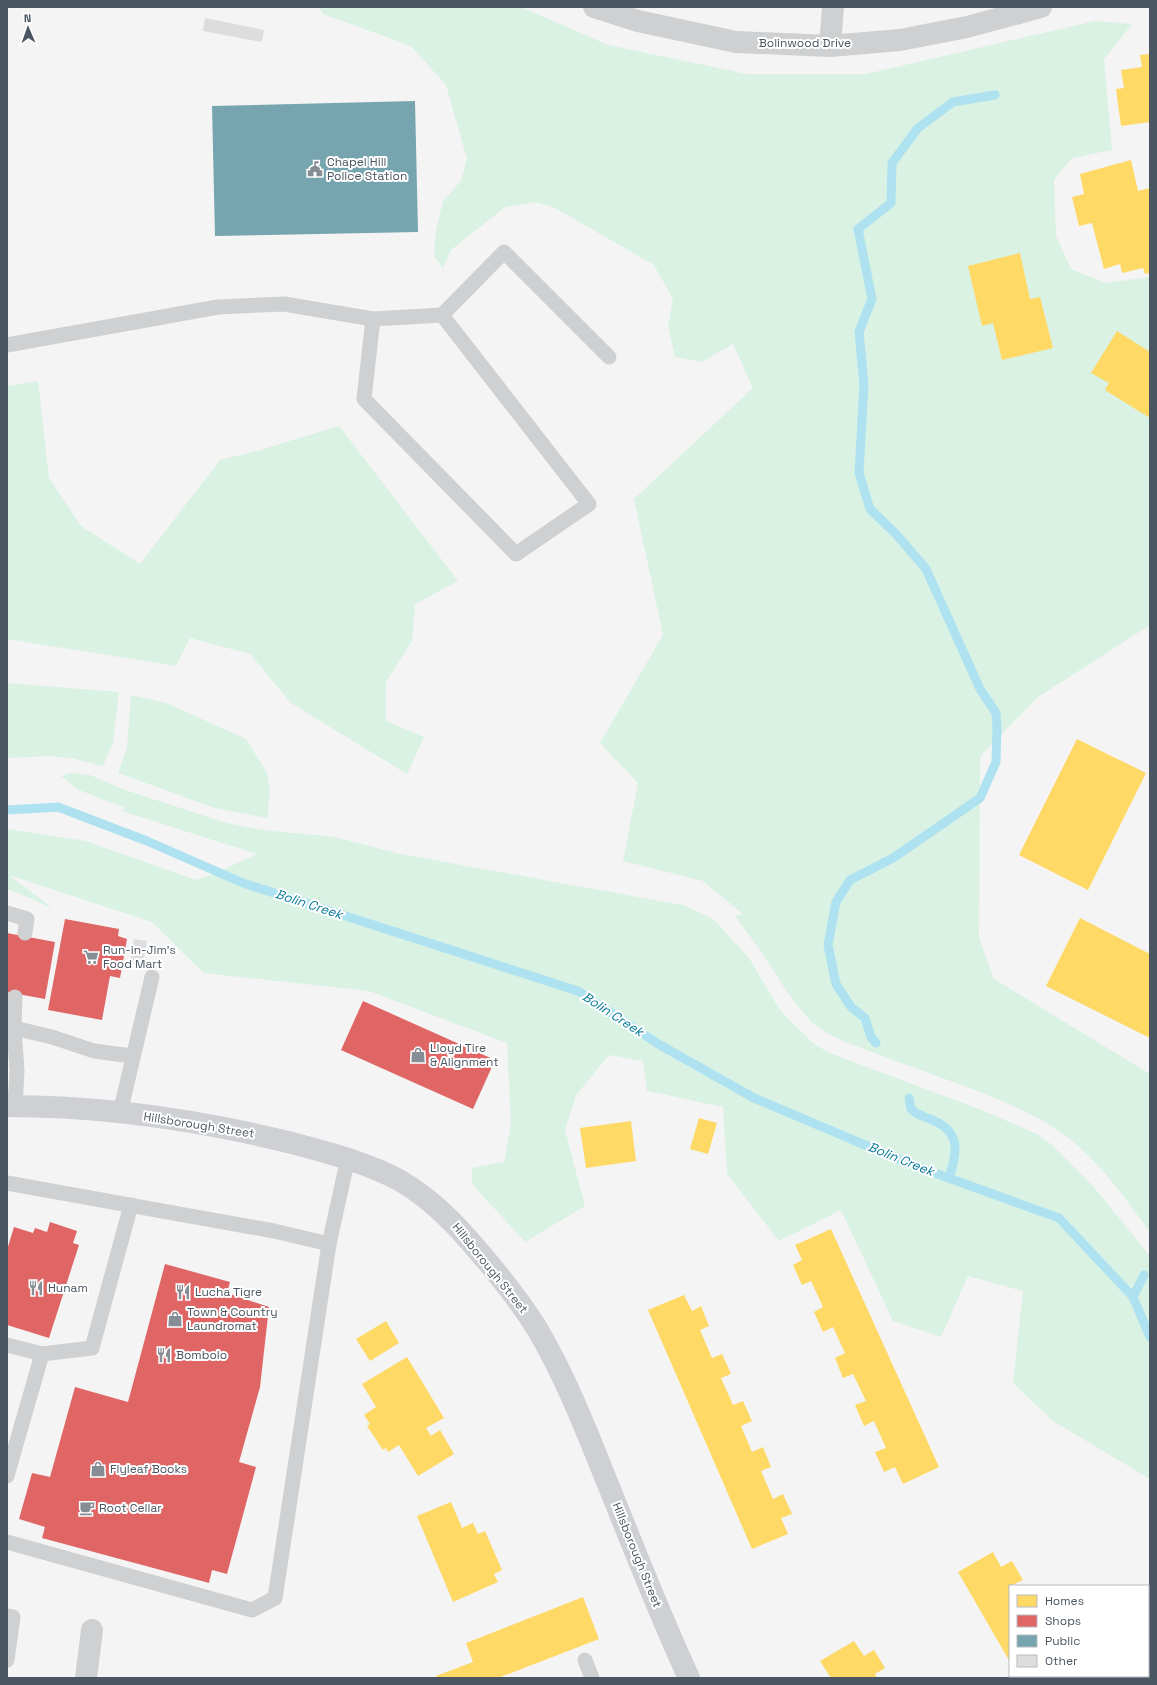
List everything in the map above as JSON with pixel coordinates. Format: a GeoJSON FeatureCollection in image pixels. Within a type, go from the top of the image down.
{"type":"FeatureCollection","features":[{"type":"Feature","properties":{"kind":"street","name":"Bolinwood Drive"},"geometry":{"type":"LineString","coordinates":[[594,7],[638,21],[736,42],[830,46],[900,40],[967,27],[1041,7]]}},
{"type":"Feature","properties":{"kind":"street"},"geometry":{"type":"LineString","coordinates":[[830,46],[833,7]]}},
{"type":"Feature","properties":{"kind":"street","name":"Hillsborough Street"},"geometry":{"type":"LineString","coordinates":[[11,1106],[70,1108],[120,1113],[206,1124],[258,1135],[348,1158],[399,1180],[431,1201],[460,1228],[509,1289],[539,1331],[580,1416],[669,1634],[689,1678]]}},
{"type":"Feature","properties":{"kind":"street"},"geometry":{"type":"LineString","coordinates":[[86,1678],[92,1630]]}},
{"type":"Feature","properties":{"kind":"lane"},"geometry":{"type":"LineString","coordinates":[[7,344],[218,307],[284,304],[373,320],[442,315],[504,252],[609,357]]}},
{"type":"Feature","properties":{"kind":"lane"},"geometry":{"type":"LineString","coordinates":[[373,320],[364,399],[516,554],[589,504],[442,315]]}},
{"type":"Feature","properties":{"kind":"lane"},"geometry":{"type":"LineString","coordinates":[[7,913],[27,919],[25,934]]}},
{"type":"Feature","properties":{"kind":"lane"},"geometry":{"type":"LineString","coordinates":[[120,1113],[132,1056],[152,977]]}},
{"type":"Feature","properties":{"kind":"lane"},"geometry":{"type":"LineString","coordinates":[[11,1106],[17,1071],[10,1027],[16,996]]}},
{"type":"Feature","properties":{"kind":"lane"},"geometry":{"type":"LineString","coordinates":[[10,1027],[52,1037],[94,1051],[132,1056]]}},
{"type":"Feature","properties":{"kind":"lane"},"geometry":{"type":"LineString","coordinates":[[7,1542],[252,1610],[275,1598],[329,1244],[348,1158]]}},
{"type":"Feature","properties":{"kind":"lane"},"geometry":{"type":"LineString","coordinates":[[7,1183],[274,1231],[329,1244]]}},
{"type":"Feature","properties":{"kind":"lane"},"geometry":{"type":"LineString","coordinates":[[7,1345],[42,1354],[92,1348],[131,1205]]}},
{"type":"Feature","properties":{"kind":"lane"},"geometry":{"type":"LineString","coordinates":[[7,1476],[42,1354]]}},
{"type":"Feature","properties":{"kind":"lane"},"geometry":{"type":"LineString","coordinates":[[7,1616],[13,1617],[7,1660]]}},
{"type":"Feature","properties":{"kind":"lane"},"geometry":{"type":"LineString","coordinates":[[586,1660],[592,1678]]}},
{"type":"Feature","properties":{"kind":"green space"},"geometry":{"type":"Polygon","coordinates":[[[319,7],[521,7],[608,45],[747,74],[866,74],[1095,21],[1132,24],[1104,59],[1112,150],[1072,158],[1054,180],[1056,236],[1071,269],[1106,283],[1150,277],[1150,625],[1038,697],[980,756],[979,938],[994,979],[1150,1074],[1150,1232],[1108,1176],[1070,1139],[1056,1129],[1030,1114],[1002,1101],[845,1042],[827,1033],[811,1022],[787,992],[760,950],[735,916],[743,914],[703,881],[623,861],[638,783],[600,743],[663,635],[634,499],[753,388],[733,344],[702,362],[675,357],[668,327],[673,299],[654,265],[555,208],[535,202],[505,207],[451,250],[443,268],[434,256],[436,231],[443,201],[461,181],[467,159],[446,85],[411,46],[323,14],[319,7]]]}},
{"type":"Feature","properties":{"kind":"green space"},"geometry":{"type":"Polygon","coordinates":[[[38,381],[49,478],[81,526],[140,564],[220,460],[257,451],[339,426],[458,581],[415,604],[412,641],[386,682],[386,721],[424,737],[407,774],[291,703],[250,654],[190,638],[176,666],[7,639],[7,386],[38,381]]]}},
{"type":"Feature","properties":{"kind":"green space"},"geometry":{"type":"Polygon","coordinates":[[[7,683],[119,692],[113,742],[103,766],[75,759],[52,756],[7,758],[7,683]]]}},
{"type":"Feature","properties":{"kind":"green space"},"geometry":{"type":"Polygon","coordinates":[[[131,695],[166,703],[246,739],[267,773],[270,793],[267,818],[215,808],[118,773],[127,748],[131,695]]]}},
{"type":"Feature","properties":{"kind":"green space"},"geometry":{"type":"Polygon","coordinates":[[[71,773],[90,775],[125,790],[227,823],[263,830],[335,837],[400,854],[683,905],[713,919],[749,958],[778,1007],[812,1042],[827,1052],[979,1109],[1037,1134],[1052,1145],[1093,1186],[1150,1256],[1150,1479],[1053,1421],[1013,1383],[1023,1291],[968,1276],[941,1337],[893,1321],[841,1210],[779,1241],[727,1174],[723,1107],[647,1091],[643,1061],[609,1055],[576,1095],[565,1130],[585,1206],[525,1242],[472,1184],[472,1168],[504,1162],[511,1125],[507,1043],[369,991],[204,973],[152,922],[9,875],[52,909],[7,889],[7,829],[86,841],[196,880],[214,874],[257,854],[122,811],[125,808],[79,790],[61,776],[71,773]]]}},
{"type":"Feature","properties":{"kind":"building: Homes"},"geometry":{"type":"Polygon","coordinates":[[[1150,54],[1150,122],[1121,126],[1116,89],[1124,88],[1121,70],[1142,67],[1140,55],[1150,54]]]}},
{"type":"Feature","properties":{"kind":"building: Homes"},"geometry":{"type":"Polygon","coordinates":[[[1131,160],[1138,191],[1150,188],[1150,273],[1145,274],[1143,268],[1122,273],[1120,264],[1104,269],[1092,223],[1079,226],[1072,197],[1084,194],[1080,174],[1131,160]]]}},
{"type":"Feature","properties":{"kind":"building: Homes"},"geometry":{"type":"Polygon","coordinates":[[[1020,253],[1030,299],[1040,297],[1053,348],[1002,360],[993,323],[982,326],[968,266],[1020,253]]]}},
{"type":"Feature","properties":{"kind":"building: Homes"},"geometry":{"type":"Polygon","coordinates":[[[1117,331],[1150,352],[1150,418],[1105,390],[1109,383],[1091,373],[1117,331]]]}},
{"type":"Feature","properties":{"kind":"building: Homes"},"geometry":{"type":"Polygon","coordinates":[[[1077,739],[1146,773],[1088,890],[1019,855],[1077,739]]]}},
{"type":"Feature","properties":{"kind":"building: Homes"},"geometry":{"type":"Polygon","coordinates":[[[1080,918],[1150,954],[1150,1038],[1046,986],[1080,918]]]}},
{"type":"Feature","properties":{"kind":"building: Homes"},"geometry":{"type":"Polygon","coordinates":[[[699,1118],[717,1123],[708,1154],[690,1149],[699,1118]]]}},
{"type":"Feature","properties":{"kind":"building: Homes"},"geometry":{"type":"Polygon","coordinates":[[[631,1121],[636,1161],[586,1168],[580,1128],[631,1121]]]}},
{"type":"Feature","properties":{"kind":"building: Homes"},"geometry":{"type":"Polygon","coordinates":[[[831,1229],[939,1467],[903,1484],[895,1467],[884,1472],[875,1452],[886,1448],[874,1421],[864,1426],[855,1405],[866,1401],[853,1374],[843,1378],[835,1358],[845,1353],[833,1327],[823,1332],[814,1312],[823,1307],[811,1281],[802,1285],[793,1265],[802,1260],[795,1245],[831,1229]]]}},
{"type":"Feature","properties":{"kind":"building: Homes"},"geometry":{"type":"Polygon","coordinates":[[[684,1295],[692,1311],[701,1306],[709,1326],[700,1330],[712,1358],[722,1354],[731,1374],[721,1378],[733,1405],[743,1401],[752,1421],[741,1426],[752,1452],[763,1447],[771,1467],[761,1471],[773,1499],[783,1494],[792,1514],[781,1518],[788,1534],[752,1549],[648,1310],[684,1295]]]}},
{"type":"Feature","properties":{"kind":"building: Homes"},"geometry":{"type":"Polygon","coordinates":[[[386,1321],[399,1343],[370,1361],[356,1339],[386,1321]]]}},
{"type":"Feature","properties":{"kind":"building: Homes"},"geometry":{"type":"Polygon","coordinates":[[[407,1357],[444,1418],[426,1428],[431,1436],[440,1430],[454,1454],[418,1476],[399,1445],[388,1452],[386,1448],[383,1450],[367,1426],[370,1424],[364,1415],[376,1407],[362,1384],[407,1357]]]}},
{"type":"Feature","properties":{"kind":"building: Homes"},"geometry":{"type":"Polygon","coordinates":[[[451,1502],[462,1528],[473,1523],[478,1534],[485,1531],[502,1570],[494,1574],[498,1582],[453,1602],[417,1516],[451,1502]]]}},
{"type":"Feature","properties":{"kind":"building: Homes"},"geometry":{"type":"Polygon","coordinates":[[[993,1552],[1001,1567],[1012,1561],[1023,1580],[1009,1585],[1009,1660],[958,1572],[993,1552]]]}},
{"type":"Feature","properties":{"kind":"building: Homes"},"geometry":{"type":"Polygon","coordinates":[[[583,1597],[599,1639],[498,1678],[437,1678],[436,1676],[473,1662],[466,1643],[583,1597]]]}},
{"type":"Feature","properties":{"kind":"building: Homes"},"geometry":{"type":"Polygon","coordinates":[[[854,1641],[864,1656],[874,1650],[885,1668],[875,1674],[877,1678],[831,1678],[820,1661],[854,1641]]]}},
{"type":"Feature","properties":{"kind":"building: Homes"},"geometry":{"type":"Polygon","coordinates":[[[1018,1677],[1065,1678],[1019,1678],[1018,1677]]]}},
{"type":"Feature","properties":{"kind":"building: Shops","name":"Run-in-Jim's Food Mart"},"geometry":{"type":"Polygon","coordinates":[[[65,919],[119,929],[118,936],[127,939],[120,978],[110,976],[102,1020],[48,1010],[65,919]]]}},
{"type":"Feature","properties":{"kind":"building: Shops"},"geometry":{"type":"Polygon","coordinates":[[[7,933],[55,942],[45,999],[7,992],[7,933]]]}},
{"type":"Feature","properties":{"kind":"building: Shops","name":"Lloyd Tire & Alignment"},"geometry":{"type":"Polygon","coordinates":[[[363,1001],[495,1060],[473,1109],[341,1050],[363,1001]]]}},
{"type":"Feature","properties":{"kind":"building: Shops","name":"Hunam"},"geometry":{"type":"Polygon","coordinates":[[[50,1222],[77,1231],[73,1243],[79,1245],[49,1338],[7,1325],[7,1250],[14,1227],[33,1233],[35,1228],[47,1232],[50,1222]]]}},
{"type":"Feature","properties":{"kind":"building: Shops"},"geometry":{"type":"Polygon","coordinates":[[[165,1264],[230,1282],[227,1293],[269,1307],[260,1387],[239,1462],[256,1467],[227,1574],[212,1570],[209,1583],[42,1538],[45,1527],[19,1519],[32,1473],[50,1477],[75,1387],[128,1402],[165,1264]]]}},
{"type":"Feature","properties":{"kind":"building: Public","name":"Chapel Hill Police Station"},"geometry":{"type":"Polygon","coordinates":[[[415,101],[418,232],[215,236],[212,106],[415,101]]]}},
{"type":"Feature","properties":{"kind":"building: Other"},"geometry":{"type":"Polygon","coordinates":[[[205,18],[264,30],[262,42],[203,31],[205,18]]]}},
{"type":"Feature","properties":{"kind":"building: Other"},"geometry":{"type":"Polygon","coordinates":[[[134,939],[147,941],[143,963],[130,960],[134,939]]]}},
{"type":"Feature","properties":{"kind":"waterway"},"geometry":{"type":"LineString","coordinates":[[876,1043],[871,1037],[865,1018],[851,1007],[836,984],[828,945],[836,902],[850,880],[893,858],[980,798],[996,762],[997,727],[996,713],[980,689],[926,569],[896,534],[870,509],[859,473],[864,384],[859,332],[872,299],[858,229],[891,203],[892,163],[918,128],[953,102],[995,95]]}},
{"type":"Feature","properties":{"kind":"waterway","name":"Bolin Creek"},"geometry":{"type":"LineString","coordinates":[[7,810],[58,807],[147,841],[243,883],[578,991],[660,1045],[754,1098],[910,1164],[1059,1218],[1133,1297],[1150,1337]]}},
{"type":"Feature","properties":{"kind":"waterway"},"geometry":{"type":"LineString","coordinates":[[909,1098],[911,1109],[913,1111],[940,1124],[947,1129],[952,1136],[955,1151],[949,1178]]}},
{"type":"Feature","properties":{"kind":"waterway"},"geometry":{"type":"LineString","coordinates":[[1133,1297],[1144,1275]]}},
{"type":"Feature","properties":{"kind":"place","name":"Chapel Hill Police Station"},"geometry":{"type":"Point","coordinates":[315,169]}},
{"type":"Feature","properties":{"kind":"place","name":"Run-in-Jim's Food Mart"},"geometry":{"type":"Point","coordinates":[91,957]}},
{"type":"Feature","properties":{"kind":"place","name":"Lloyd Tire & Alignment"},"geometry":{"type":"Point","coordinates":[418,1055]}},
{"type":"Feature","properties":{"kind":"place","name":"Hunam"},"geometry":{"type":"Point","coordinates":[36,1288]}},
{"type":"Feature","properties":{"kind":"place","name":"Lucha Tigre"},"geometry":{"type":"Point","coordinates":[183,1292]}},
{"type":"Feature","properties":{"kind":"place","name":"Town & Country Laundromat"},"geometry":{"type":"Point","coordinates":[175,1319]}},
{"type":"Feature","properties":{"kind":"place","name":"Bombolo"},"geometry":{"type":"Point","coordinates":[164,1355]}},
{"type":"Feature","properties":{"kind":"place","name":"Flyleaf Books"},"geometry":{"type":"Point","coordinates":[98,1469]}},
{"type":"Feature","properties":{"kind":"place","name":"Root Cellar"},"geometry":{"type":"Point","coordinates":[87,1508]}}]}
